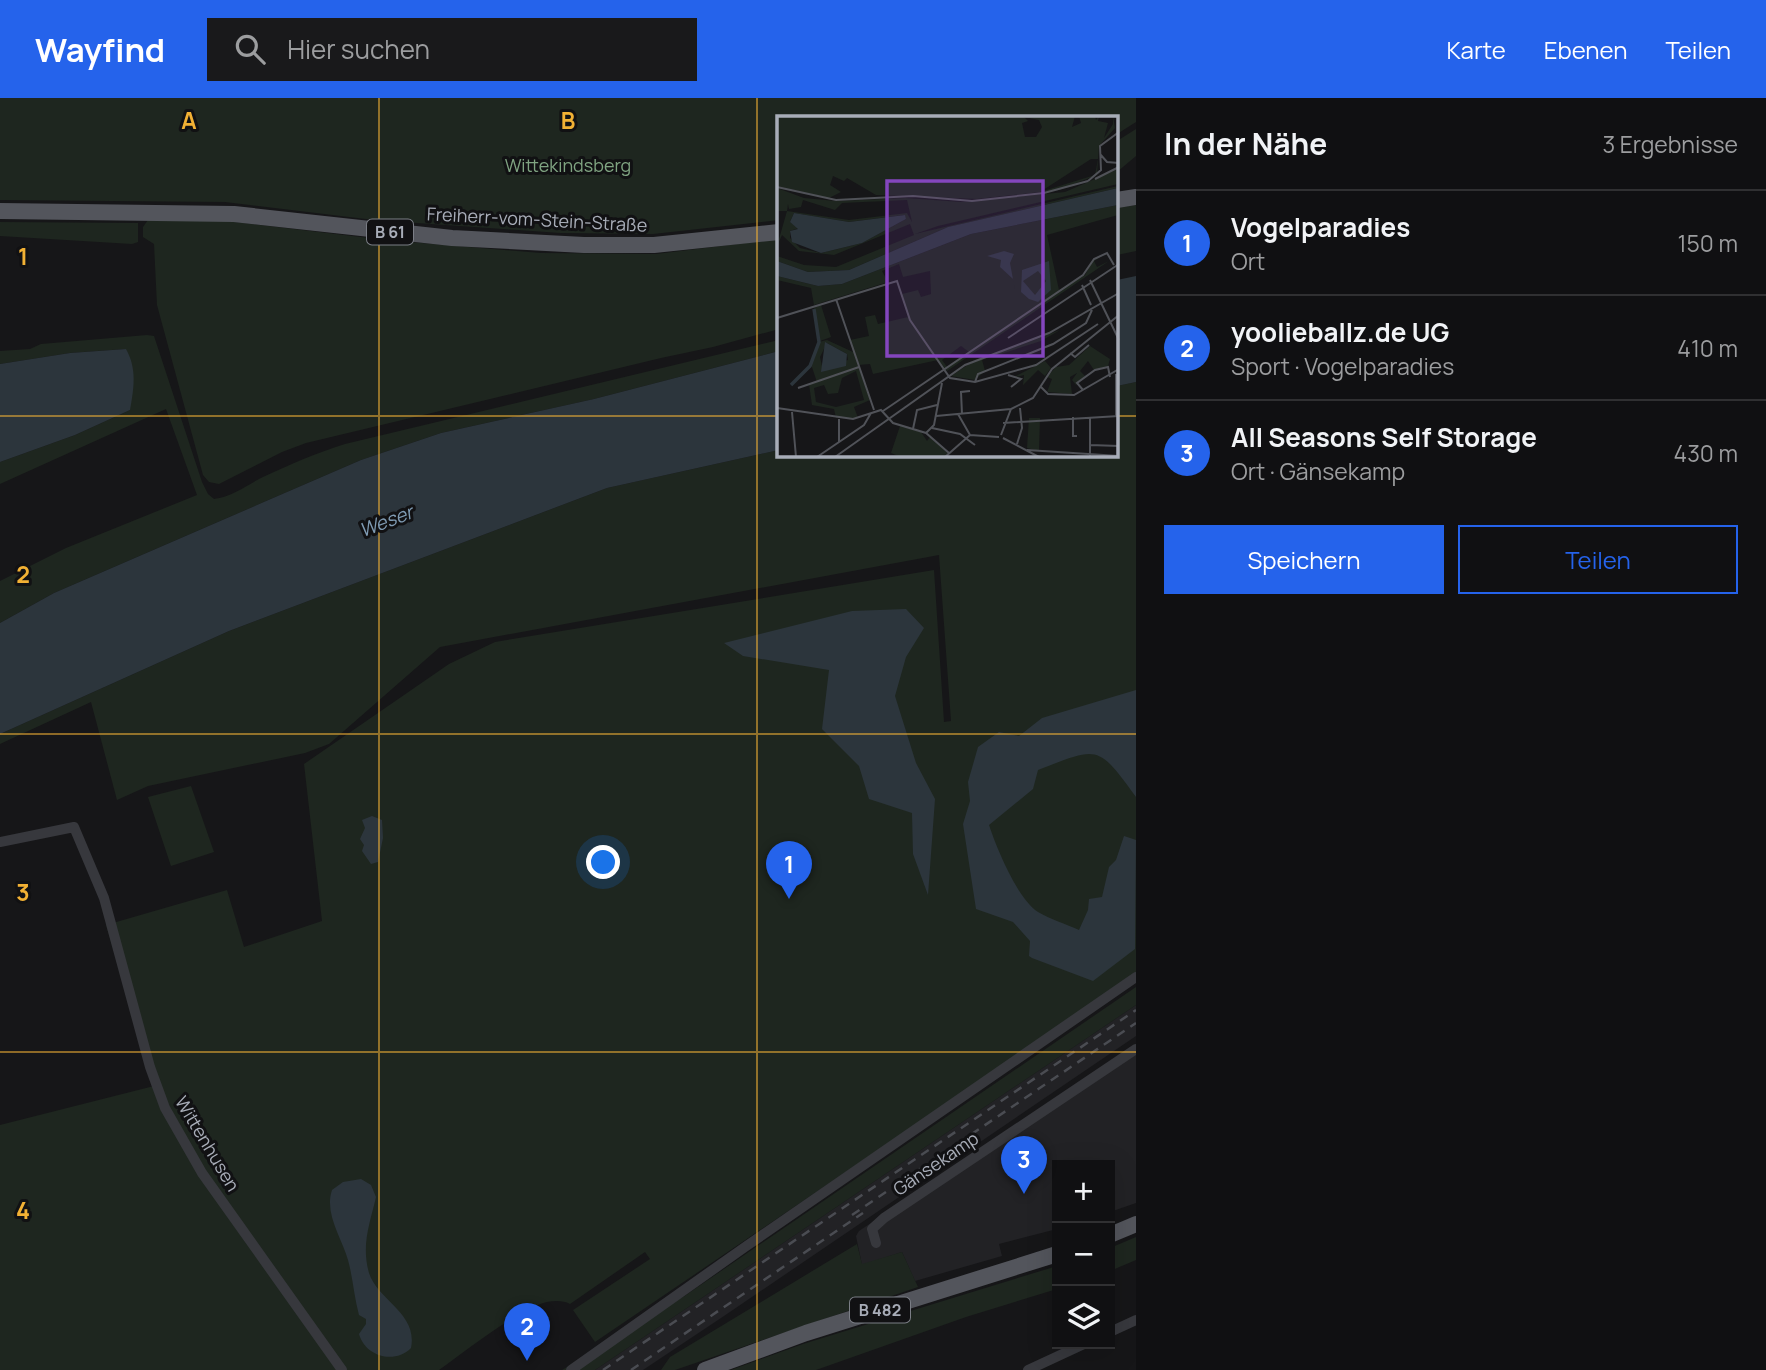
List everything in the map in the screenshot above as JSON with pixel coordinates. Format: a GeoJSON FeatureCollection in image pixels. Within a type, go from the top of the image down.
{"type":"FeatureCollection","features":[{"type":"Feature","properties":{"kind":"main road"},"geometry":{"type":"LineString","coordinates":[[1118,194],[1136,191]]}},
{"type":"Feature","properties":{"kind":"main road"},"geometry":{"type":"LineString","coordinates":[[1118,200],[1136,197]]}},
{"type":"Feature","properties":{"kind":"main road","name":"Freiherr-vom-Stein-Straße"},"geometry":{"type":"LineString","coordinates":[[0,211],[234,214],[452,238],[584,246],[654,245],[777,232]]}},
{"type":"Feature","properties":{"kind":"main road"},"geometry":{"type":"LineString","coordinates":[[1115,1233],[1136,1224]]}},
{"type":"Feature","properties":{"kind":"main road","name":"B 482"},"geometry":{"type":"LineString","coordinates":[[705,1370],[806,1333],[1052,1256]]}},
{"type":"Feature","properties":{"kind":"street","name":"Wittenhusen"},"geometry":{"type":"LineString","coordinates":[[0,842],[74,827],[104,898],[150,1067],[165,1108],[202,1172],[342,1370]]}},
{"type":"Feature","properties":{"kind":"street"},"geometry":{"type":"LineString","coordinates":[[571,1370],[1136,977]]}},
{"type":"Feature","properties":{"kind":"street","name":"Gänsekamp"},"geometry":{"type":"LineString","coordinates":[[876,1243],[872,1229],[884,1218],[1136,1049]]}},
{"type":"Feature","properties":{"kind":"street"},"geometry":{"type":"LineString","coordinates":[[1115,1330],[1136,1320]]}},
{"type":"Feature","properties":{"kind":"street"},"geometry":{"type":"LineString","coordinates":[[1028,1370],[1073,1349]]}},
{"type":"Feature","properties":{"kind":"shaded area"},"geometry":{"type":"Polygon","coordinates":[[[1136,1005],[1136,1036],[724,1316],[643,1370],[595,1370],[1136,1005]]]}},
{"type":"Feature","properties":{"kind":"shaded area"},"geometry":{"type":"Polygon","coordinates":[[[1136,1044],[1136,1203],[1115,1210],[1115,1160],[1052,1160],[1052,1230],[999,1244],[1002,1256],[915,1281],[902,1252],[862,1265],[856,1236],[859,1231],[1136,1044]]]}},
{"type":"Feature","properties":{"kind":"green space","name":"Wittekindsberg"},"geometry":{"type":"Polygon","coordinates":[[[0,98],[1136,98],[1136,122],[1118,133],[1118,116],[777,116],[777,220],[653,234],[560,233],[374,220],[225,202],[0,200],[0,98]]]}},
{"type":"Feature","properties":{"kind":"green space"},"geometry":{"type":"Polygon","coordinates":[[[1136,129],[1136,156],[1118,171],[1118,140],[1136,129]]]}},
{"type":"Feature","properties":{"kind":"green space"},"geometry":{"type":"Polygon","coordinates":[[[1136,205],[1136,251],[1118,255],[1118,208],[1136,205]]]}},
{"type":"Feature","properties":{"kind":"green space"},"geometry":{"type":"Polygon","coordinates":[[[148,220],[226,221],[386,240],[541,253],[656,254],[777,239],[777,330],[306,443],[219,484],[209,482],[203,475],[157,305],[154,244],[143,237],[143,227],[148,220]]]}},
{"type":"Feature","properties":{"kind":"green space"},"geometry":{"type":"Polygon","coordinates":[[[0,222],[138,223],[138,242],[132,244],[0,236],[0,222]]]}},
{"type":"Feature","properties":{"kind":"green space"},"geometry":{"type":"Polygon","coordinates":[[[154,336],[202,482],[214,499],[345,444],[777,340],[777,352],[594,399],[441,433],[361,460],[54,593],[0,623],[0,581],[66,548],[197,495],[166,409],[0,484],[0,462],[75,435],[130,410],[126,349],[70,353],[0,364],[0,351],[30,349],[41,344],[154,336]]]}},
{"type":"Feature","properties":{"kind":"green space"},"geometry":{"type":"Polygon","coordinates":[[[1136,382],[1136,975],[595,1342],[573,1310],[650,1259],[645,1252],[570,1304],[546,1302],[513,1318],[439,1370],[0,1370],[0,1125],[154,1086],[106,925],[227,890],[244,947],[322,921],[304,764],[449,664],[495,642],[934,570],[944,722],[951,721],[939,555],[440,647],[329,744],[305,753],[148,786],[117,800],[91,702],[0,744],[0,734],[229,631],[607,488],[777,450],[777,457],[1118,457],[1118,386],[1136,382]]]}},
{"type":"Feature","properties":{"kind":"green space"},"geometry":{"type":"Polygon","coordinates":[[[191,786],[214,852],[171,866],[148,797],[191,786]]]}},
{"type":"Feature","properties":{"kind":"green space"},"geometry":{"type":"Polygon","coordinates":[[[1136,987],[1136,1005],[595,1370],[562,1370],[686,1295],[1136,987]]]}},
{"type":"Feature","properties":{"kind":"green space"},"geometry":{"type":"Polygon","coordinates":[[[1136,1237],[1136,1260],[1115,1269],[1115,1246],[1136,1237]]]}},
{"type":"Feature","properties":{"kind":"green space"},"geometry":{"type":"Polygon","coordinates":[[[857,1244],[862,1264],[902,1252],[918,1287],[675,1370],[661,1370],[670,1357],[857,1244]]]}},
{"type":"Feature","properties":{"kind":"green space"},"geometry":{"type":"Polygon","coordinates":[[[1052,1268],[1052,1291],[966,1317],[816,1370],[731,1370],[803,1344],[1052,1268]]]}},
{"type":"Feature","properties":{"kind":"water"},"geometry":{"type":"Polygon","coordinates":[[[1136,276],[1136,382],[1118,386],[1118,280],[1136,276]]]}},
{"type":"Feature","properties":{"kind":"water"},"geometry":{"type":"Polygon","coordinates":[[[126,349],[133,371],[130,410],[75,435],[0,462],[0,364],[70,353],[126,349]]]}},
{"type":"Feature","properties":{"kind":"water","name":"Weser"},"geometry":{"type":"Polygon","coordinates":[[[777,352],[777,450],[607,488],[229,631],[0,734],[0,623],[54,593],[361,460],[441,433],[594,399],[777,352]]]}},
{"type":"Feature","properties":{"kind":"water"},"geometry":{"type":"Polygon","coordinates":[[[906,609],[924,628],[906,657],[895,696],[916,763],[935,799],[928,895],[913,854],[912,813],[869,799],[859,766],[822,729],[829,670],[743,656],[724,643],[852,611],[906,609]]]}},
{"type":"Feature","properties":{"kind":"water"},"geometry":{"type":"Polygon","coordinates":[[[1136,690],[1136,797],[1104,759],[1085,754],[1038,770],[1033,789],[989,825],[1009,872],[1030,905],[1043,915],[1079,930],[1088,910],[1089,899],[1102,897],[1109,867],[1116,860],[1124,836],[1136,840],[1135,949],[1093,981],[1032,958],[1029,956],[1030,941],[1013,922],[976,909],[963,824],[970,801],[968,782],[978,747],[999,732],[1019,736],[1042,718],[1136,690]]]}},
{"type":"Feature","properties":{"kind":"water"},"geometry":{"type":"Polygon","coordinates":[[[372,816],[382,820],[383,838],[378,862],[371,864],[362,851],[364,845],[360,839],[365,828],[362,820],[372,816]]]}},
{"type":"Feature","properties":{"kind":"water"},"geometry":{"type":"Polygon","coordinates":[[[361,1179],[371,1185],[376,1197],[366,1244],[369,1273],[380,1292],[403,1316],[412,1336],[411,1348],[397,1356],[381,1356],[362,1342],[359,1334],[366,1324],[366,1319],[359,1315],[348,1260],[330,1208],[332,1190],[343,1182],[361,1179]]]}},
{"type":"Feature","properties":{"kind":"railway"},"geometry":{"type":"LineString","coordinates":[[603,1370],[1136,1010]]}},
{"type":"Feature","properties":{"kind":"railway"},"geometry":{"type":"LineString","coordinates":[[852,1215],[1136,1023]]}},
{"type":"Feature","properties":{"kind":"railway"},"geometry":{"type":"LineString","coordinates":[[631,1370],[863,1213]]}},
{"type":"Feature","properties":{"kind":"place","name":"Vogelparadies"},"geometry":{"type":"Point","coordinates":[789,899]}},
{"type":"Feature","properties":{"kind":"place","name":"All Seasons Self Storage"},"geometry":{"type":"Point","coordinates":[1024,1194]}},
{"type":"Feature","properties":{"kind":"place","name":"yoolieballz.de UG"},"geometry":{"type":"Point","coordinates":[527,1361]}}]}
